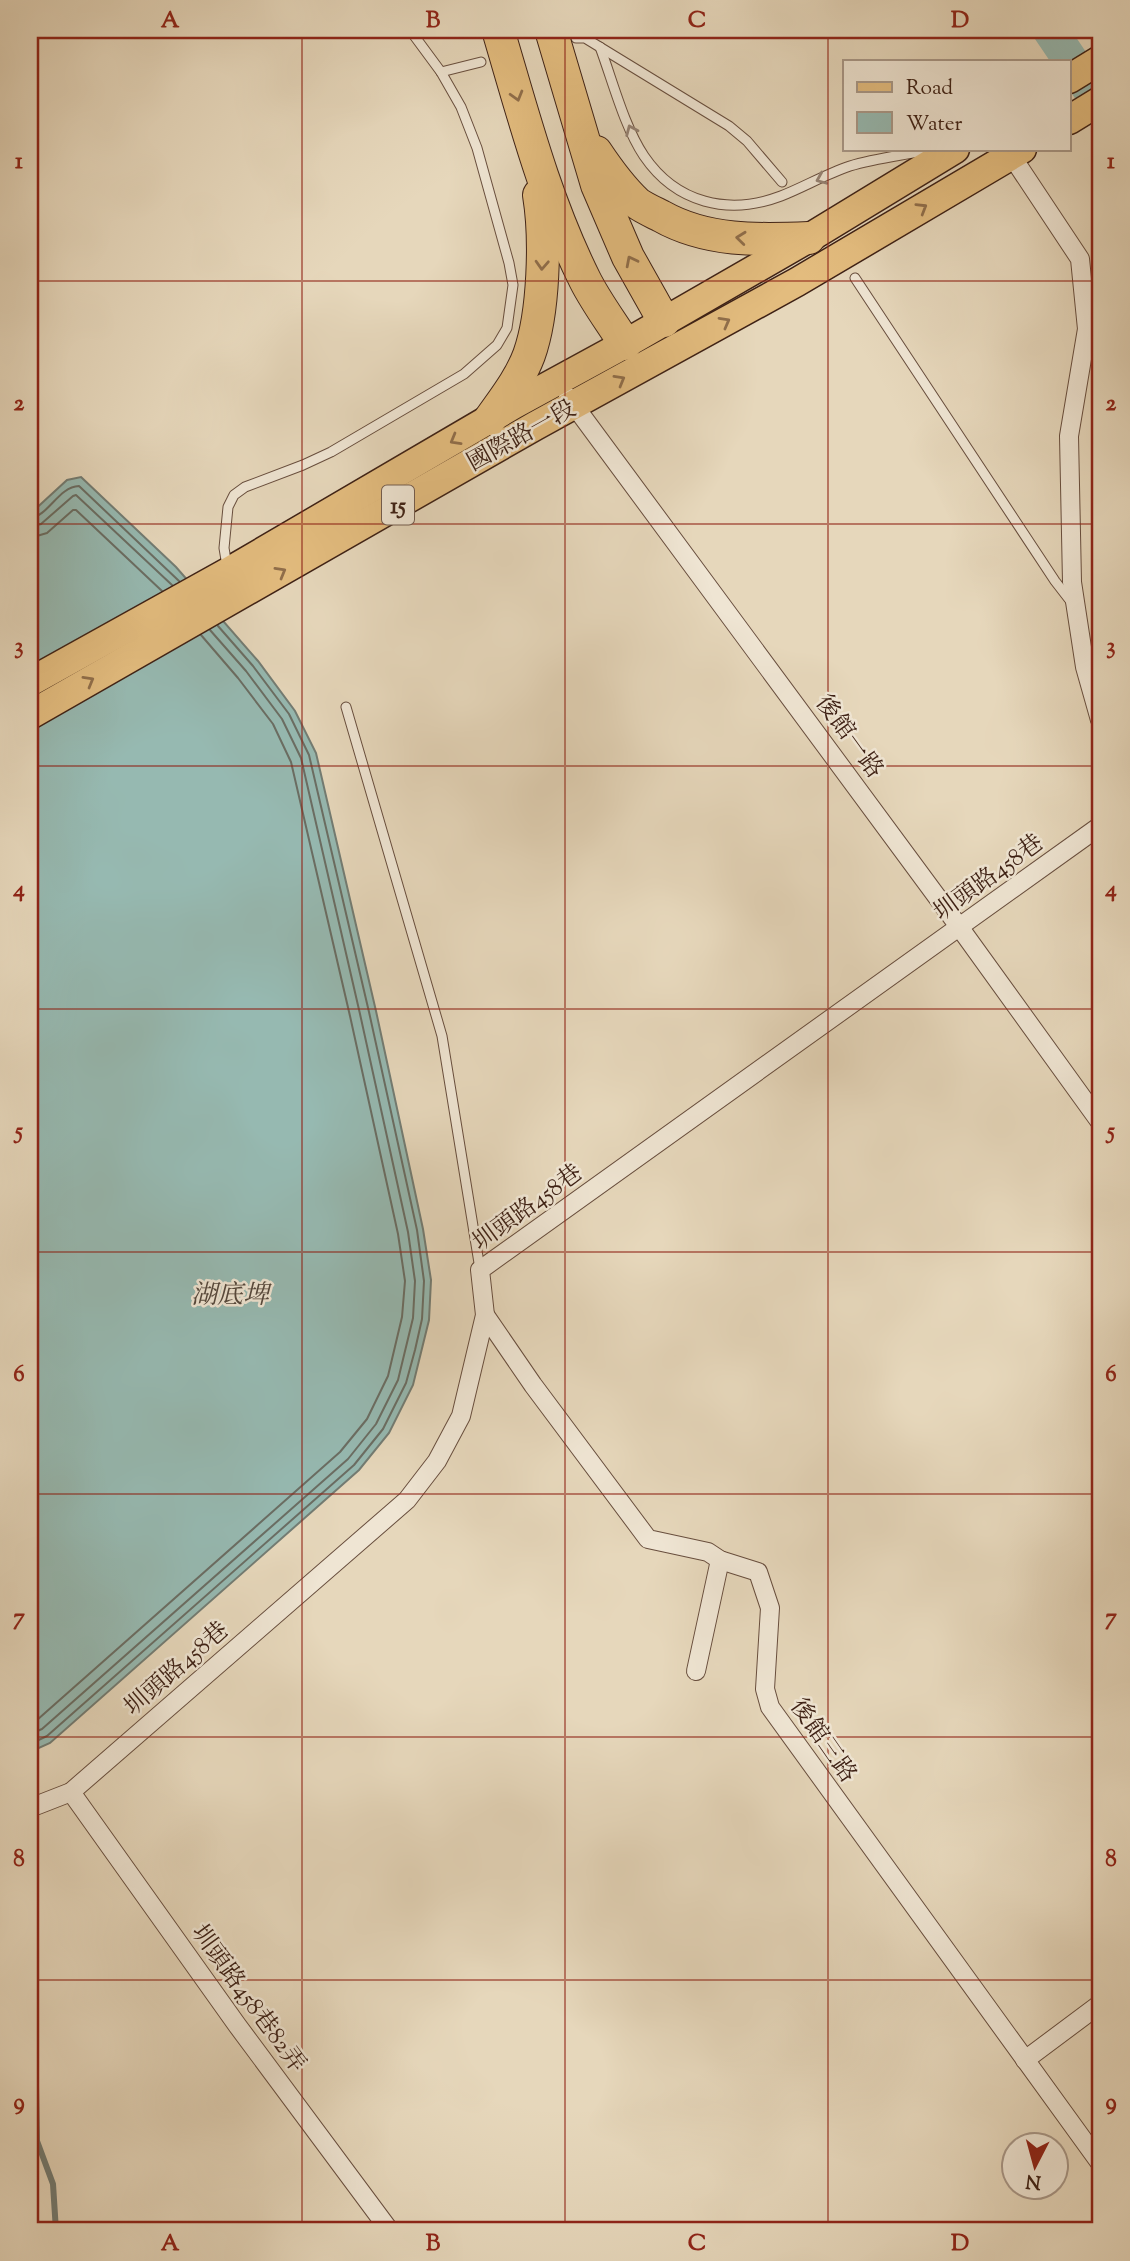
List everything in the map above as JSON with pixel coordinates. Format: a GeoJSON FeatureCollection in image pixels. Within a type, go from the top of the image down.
{"type":"FeatureCollection","features":[{"type":"Feature","properties":{"kind":"highway"},"geometry":{"type":"LineString","coordinates":[[559,33],[597,185],[628,257],[664,321]]}},
{"type":"Feature","properties":{"kind":"highway"},"geometry":{"type":"LineString","coordinates":[[494,45],[559,220],[586,281],[625,344]]}},
{"type":"Feature","properties":{"kind":"highway"},"geometry":{"type":"LineString","coordinates":[[583,134],[608,170],[639,204],[674,224],[707,234],[755,240],[809,238]]}},
{"type":"Feature","properties":{"kind":"highway"},"geometry":{"type":"LineString","coordinates":[[489,419],[513,387],[529,355],[536,325],[543,256],[542,215],[532,148]]}},
{"type":"Feature","properties":{"kind":"main road"},"geometry":{"type":"LineString","coordinates":[[1070,78],[1100,60]]}},
{"type":"Feature","properties":{"kind":"main road"},"geometry":{"type":"LineString","coordinates":[[1070,119],[1100,101]]}},
{"type":"Feature","properties":{"kind":"main road","name":"國際路一段"},"geometry":{"type":"LineString","coordinates":[[30,682],[228,572],[489,419],[809,238],[953,150]]}},
{"type":"Feature","properties":{"kind":"main road","name":"國際路一段"},"geometry":{"type":"LineString","coordinates":[[30,715],[574,404],[797,282],[1017,152]]}},
{"type":"Feature","properties":{"kind":"main road"},"geometry":{"type":"LineString","coordinates":[[625,344],[666,355],[664,321]]}},
{"type":"Feature","properties":{"kind":"street"},"geometry":{"type":"LineString","coordinates":[[1017,152],[1080,259],[1087,329],[1069,436],[1072,582],[1085,667],[1100,720]]}},
{"type":"Feature","properties":{"kind":"street","name":"後館一路"},"geometry":{"type":"LineString","coordinates":[[556,382],[960,928],[1100,1122]]}},
{"type":"Feature","properties":{"kind":"street","name":"圳頭路458巷"},"geometry":{"type":"LineString","coordinates":[[30,1808],[71,1792],[407,1500],[437,1461],[461,1416],[485,1315],[480,1270],[1100,825]]}},
{"type":"Feature","properties":{"kind":"street","name":"後館三路"},"geometry":{"type":"LineString","coordinates":[[485,1315],[533,1385],[649,1539],[708,1552],[720,1560],[758,1572],[770,1608],[765,1689],[770,1707],[1100,2163]]}},
{"type":"Feature","properties":{"kind":"street"},"geometry":{"type":"LineString","coordinates":[[696,1671],[720,1560]]}},
{"type":"Feature","properties":{"kind":"street","name":"圳頭路458巷82弄"},"geometry":{"type":"LineString","coordinates":[[71,1792],[237,2025],[390,2231]]}},
{"type":"Feature","properties":{"kind":"street"},"geometry":{"type":"LineString","coordinates":[[1025,2060],[1100,2004]]}},
{"type":"Feature","properties":{"kind":"lane"},"geometry":{"type":"LineString","coordinates":[[228,572],[225,541],[228,507],[234,495],[245,487],[331,452],[464,374],[497,345],[507,328],[513,285],[509,263],[469,125],[441,72],[410,30]]}},
{"type":"Feature","properties":{"kind":"lane"},"geometry":{"type":"LineString","coordinates":[[559,33],[585,38],[729,126],[747,141],[782,182]]}},
{"type":"Feature","properties":{"kind":"lane"},"geometry":{"type":"LineString","coordinates":[[441,72],[494,45]]}},
{"type":"Feature","properties":{"kind":"lane"},"geometry":{"type":"LineString","coordinates":[[600,47],[642,154],[655,171],[673,187],[693,198],[719,206],[748,204],[778,197],[850,166],[928,150]]}},
{"type":"Feature","properties":{"kind":"lane"},"geometry":{"type":"LineString","coordinates":[[855,278],[1055,581],[1076,608]]}},
{"type":"Feature","properties":{"kind":"lane"},"geometry":{"type":"LineString","coordinates":[[346,707],[442,1036],[480,1270]]}},
{"type":"Feature","properties":{"kind":"water","name":"湖底埤"},"geometry":{"type":"Polygon","coordinates":[[[81,477],[176,567],[258,661],[295,711],[316,753],[376,1011],[423,1229],[431,1280],[429,1320],[413,1385],[389,1433],[359,1470],[50,1743],[30,1752],[30,514],[67,480],[81,477]]]}},
{"type":"Feature","properties":{"kind":"waterway"},"geometry":{"type":"LineString","coordinates":[[1050,30],[1100,104]]}},
{"type":"Feature","properties":{"kind":"waterway"},"geometry":{"type":"LineString","coordinates":[[30,2067],[36,2086],[37,2141],[53,2184],[56,2231]]}}]}
